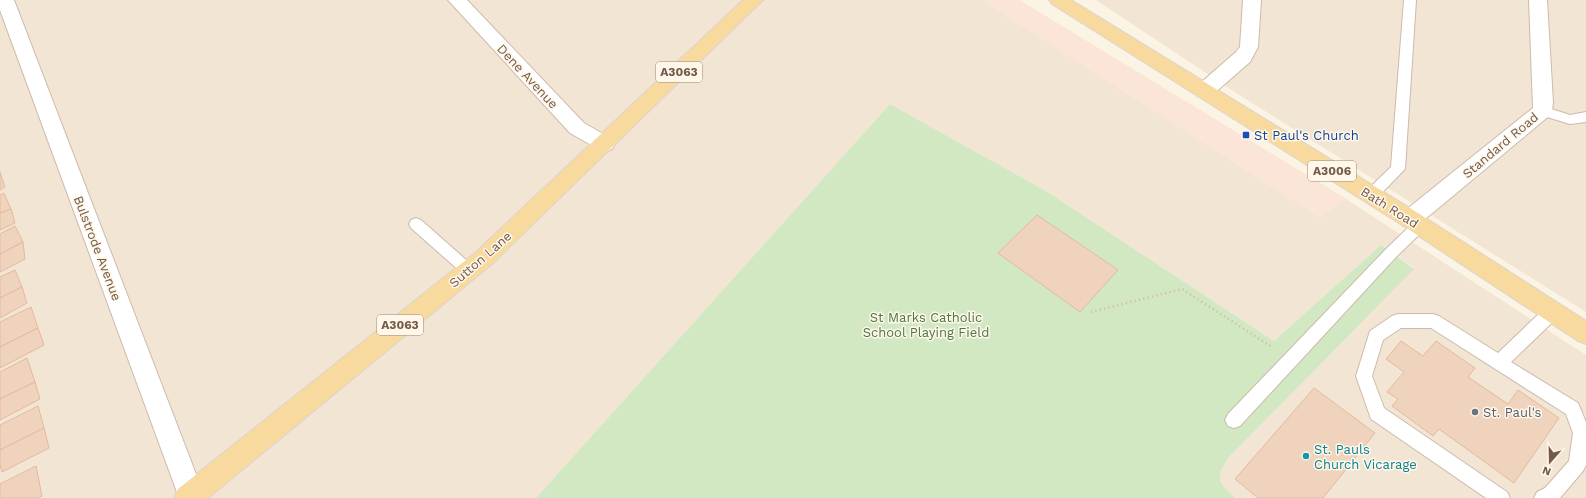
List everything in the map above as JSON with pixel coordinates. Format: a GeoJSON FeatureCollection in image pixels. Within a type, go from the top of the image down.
{"type":"FeatureCollection","features":[{"type":"Feature","properties":{"kind":"main road","name":"Sutton Lane"},"geometry":{"type":"LineString","coordinates":[[189,497],[484,258],[754,0]]}},
{"type":"Feature","properties":{"kind":"main road","name":"Bath Road"},"geometry":{"type":"LineString","coordinates":[[1058,0],[1371,195],[1586,334]]}},
{"type":"Feature","properties":{"kind":"main road","name":"Bath Road"},"geometry":{"type":"LineString","coordinates":[[1070,0],[1111,32]]}},
{"type":"Feature","properties":{"kind":"street","name":"Bulstrode Avenue"},"geometry":{"type":"LineString","coordinates":[[5,0],[189,497]]}},
{"type":"Feature","properties":{"kind":"street","name":"Dene Avenue"},"geometry":{"type":"LineString","coordinates":[[457,0],[576,128],[605,144]]}},
{"type":"Feature","properties":{"kind":"street"},"geometry":{"type":"LineString","coordinates":[[1204,91],[1244,57],[1249,47],[1252,0]]}},
{"type":"Feature","properties":{"kind":"street","name":"Standard Road"},"geometry":{"type":"LineString","coordinates":[[1415,223],[1542,112],[1543,102],[1538,0]]}},
{"type":"Feature","properties":{"kind":"lane"},"geometry":{"type":"LineString","coordinates":[[1371,195],[1398,168],[1410,0]]}},
{"type":"Feature","properties":{"kind":"lane"},"geometry":{"type":"LineString","coordinates":[[1542,112],[1579,121],[1586,117]]}},
{"type":"Feature","properties":{"kind":"lane"},"geometry":{"type":"LineString","coordinates":[[1234,420],[1392,252],[1415,223]]}},
{"type":"Feature","properties":{"kind":"lane"},"geometry":{"type":"LineString","coordinates":[[416,224],[468,270]]}},
{"type":"Feature","properties":{"kind":"lane"},"geometry":{"type":"LineString","coordinates":[[1500,362],[1552,312]]}},
{"type":"Feature","properties":{"kind":"lane"},"geometry":{"type":"LineString","coordinates":[[1501,498],[1377,413],[1364,376],[1376,336],[1398,320],[1433,321],[1572,409],[1582,433],[1577,465],[1551,495],[1543,498]]}},
{"type":"Feature","properties":{"kind":"path"},"geometry":{"type":"LineString","coordinates":[[1091,312],[1182,289],[1291,359]]}},
{"type":"Feature","properties":{"kind":"shaded area"},"geometry":{"type":"Polygon","coordinates":[[[0,0],[1019,0],[1346,199],[1586,355],[1586,498],[1236,498],[1222,487],[1219,478],[1223,466],[1229,457],[1414,268],[1381,245],[1274,341],[1046,191],[890,104],[536,498],[0,498],[0,0]]]}},
{"type":"Feature","properties":{"kind":"shaded area"},"geometry":{"type":"Polygon","coordinates":[[[986,0],[1019,0],[1346,199],[1320,218],[984,2],[986,0]]]}},
{"type":"Feature","properties":{"kind":"shaded area"},"geometry":{"type":"Polygon","coordinates":[[[1096,0],[1586,0],[1586,312],[1244,98],[1096,0]]]}},
{"type":"Feature","properties":{"kind":"green space","name":"St Marks Catholic School Playing Field"},"geometry":{"type":"Polygon","coordinates":[[[890,104],[1046,191],[1274,341],[1381,245],[1414,269],[1229,457],[1220,475],[1220,480],[1225,488],[1236,498],[536,498],[890,104]]]}},
{"type":"Feature","properties":{"kind":"building"},"geometry":{"type":"Polygon","coordinates":[[[0,172],[5,187],[0,190],[0,172]]]}},
{"type":"Feature","properties":{"kind":"building"},"geometry":{"type":"Polygon","coordinates":[[[4,193],[11,209],[0,213],[0,195],[4,193]]]}},
{"type":"Feature","properties":{"kind":"building"},"geometry":{"type":"Polygon","coordinates":[[[11,209],[15,223],[0,230],[0,213],[11,209]]]}},
{"type":"Feature","properties":{"kind":"building"},"geometry":{"type":"Polygon","coordinates":[[[1037,215],[1118,270],[1080,312],[998,253],[1037,215]]]}},
{"type":"Feature","properties":{"kind":"building"},"geometry":{"type":"Polygon","coordinates":[[[15,226],[23,242],[0,254],[0,234],[15,226]]]}},
{"type":"Feature","properties":{"kind":"building"},"geometry":{"type":"Polygon","coordinates":[[[23,242],[25,259],[0,272],[0,254],[23,242]]]}},
{"type":"Feature","properties":{"kind":"building"},"geometry":{"type":"Polygon","coordinates":[[[15,270],[22,287],[0,298],[0,277],[15,270]]]}},
{"type":"Feature","properties":{"kind":"building"},"geometry":{"type":"Polygon","coordinates":[[[22,287],[27,303],[0,318],[0,298],[22,287]]]}},
{"type":"Feature","properties":{"kind":"building"},"geometry":{"type":"Polygon","coordinates":[[[31,307],[38,328],[0,347],[0,322],[31,307]]]}},
{"type":"Feature","properties":{"kind":"building"},"geometry":{"type":"Polygon","coordinates":[[[38,328],[44,345],[0,368],[0,347],[38,328]]]}},
{"type":"Feature","properties":{"kind":"building","name":"St. Paul's"},"geometry":{"type":"Polygon","coordinates":[[[1401,341],[1423,356],[1436,341],[1475,368],[1468,377],[1508,404],[1518,390],[1559,418],[1514,483],[1439,429],[1433,436],[1392,406],[1398,399],[1387,392],[1404,372],[1386,359],[1401,341]]]}},
{"type":"Feature","properties":{"kind":"building"},"geometry":{"type":"Polygon","coordinates":[[[27,358],[35,382],[0,399],[0,372],[27,358]]]}},
{"type":"Feature","properties":{"kind":"building"},"geometry":{"type":"Polygon","coordinates":[[[35,382],[40,399],[0,420],[0,399],[35,382]]]}},
{"type":"Feature","properties":{"kind":"building","name":"St. Pauls Church Vicarage"},"geometry":{"type":"Polygon","coordinates":[[[1314,388],[1375,433],[1323,498],[1258,498],[1235,479],[1314,388]]]}},
{"type":"Feature","properties":{"kind":"building"},"geometry":{"type":"Polygon","coordinates":[[[38,406],[44,428],[0,450],[0,425],[38,406]]]}},
{"type":"Feature","properties":{"kind":"building"},"geometry":{"type":"Polygon","coordinates":[[[44,428],[49,448],[2,472],[0,465],[0,450],[44,428]]]}},
{"type":"Feature","properties":{"kind":"building"},"geometry":{"type":"Polygon","coordinates":[[[36,466],[42,496],[38,498],[0,498],[0,484],[36,466]]]}},
{"type":"Feature","properties":{"kind":"place","name":"St Paul's Church"},"geometry":{"type":"Point","coordinates":[1246,135]}},
{"type":"Feature","properties":{"kind":"place","name":"St. Paul's"},"geometry":{"type":"Point","coordinates":[1475,412]}},
{"type":"Feature","properties":{"kind":"place","name":"St. Pauls Church Vicarage"},"geometry":{"type":"Point","coordinates":[1306,456]}}]}
